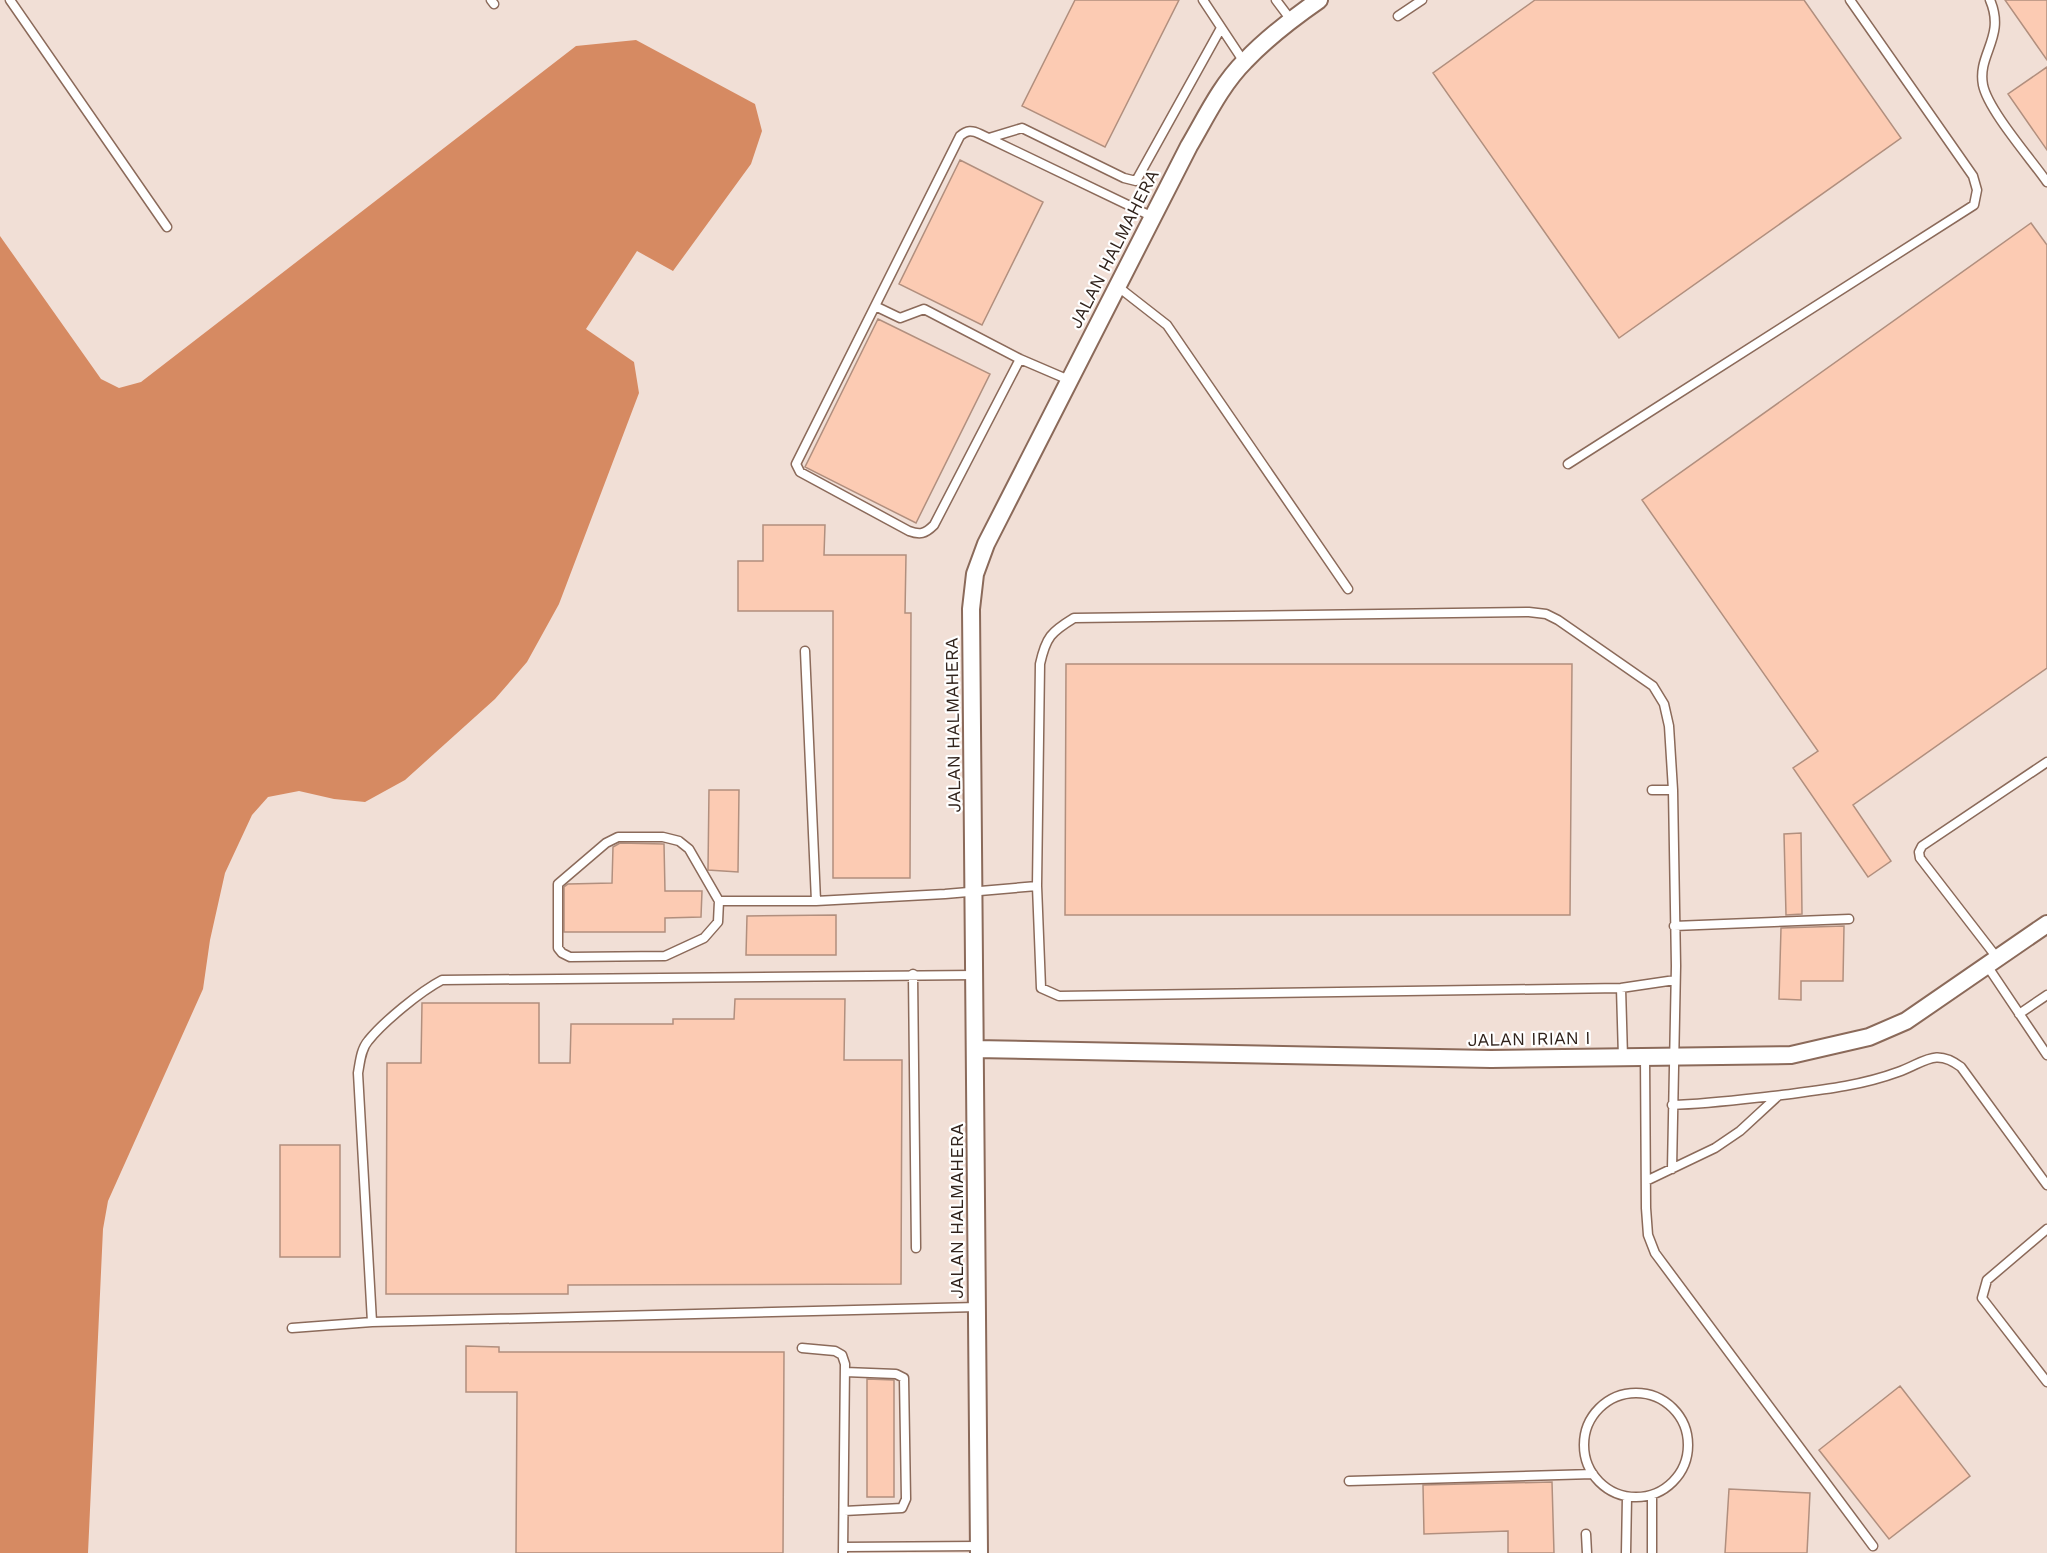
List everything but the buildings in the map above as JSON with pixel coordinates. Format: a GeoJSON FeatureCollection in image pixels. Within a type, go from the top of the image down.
{"type":"FeatureCollection","features":[{"type":"Feature","properties":{"kind":"street","name":"JALAN HALMAHERA"},"geometry":{"type":"LineString","coordinates":[[979,1550],[976,975],[971,609],[975,574],[1005,505],[1153,216],[1217,98],[1244,62],[1291,20],[1319,0]]}},
{"type":"Feature","properties":{"kind":"street","name":"JALAN IRIAN I"},"geometry":{"type":"LineString","coordinates":[[975,1049],[1346,1058],[1791,1055],[1869,1037],[1906,1022],[2047,924]]}},
{"type":"Feature","properties":{"kind":"lane"},"geometry":{"type":"LineString","coordinates":[[10,0],[167,227]]}},
{"type":"Feature","properties":{"kind":"lane"},"geometry":{"type":"LineString","coordinates":[[1203,0],[1244,62]]}},
{"type":"Feature","properties":{"kind":"lane"},"geometry":{"type":"LineString","coordinates":[[1276,0],[1291,20]]}},
{"type":"Feature","properties":{"kind":"lane"},"geometry":{"type":"LineString","coordinates":[[1398,16],[1422,0]]}},
{"type":"Feature","properties":{"kind":"lane"},"geometry":{"type":"LineString","coordinates":[[1568,464],[1974,205],[1977,190],[1973,176],[1850,0]]}},
{"type":"Feature","properties":{"kind":"lane"},"geometry":{"type":"LineString","coordinates":[[1990,0],[1997,16],[1995,33],[1983,68],[1983,85],[1991,104],[2047,182]]}},
{"type":"Feature","properties":{"kind":"lane"},"geometry":{"type":"LineString","coordinates":[[989,138],[1022,128],[1033,131],[1124,178],[1136,181],[1221,28]]}},
{"type":"Feature","properties":{"kind":"lane"},"geometry":{"type":"LineString","coordinates":[[1020,359],[934,525],[920,534],[909,531],[800,472],[796,464],[960,136],[972,130],[1153,216]]}},
{"type":"Feature","properties":{"kind":"lane"},"geometry":{"type":"LineString","coordinates":[[1117,286],[1167,325],[1348,589]]}},
{"type":"Feature","properties":{"kind":"lane"},"geometry":{"type":"LineString","coordinates":[[875,306],[900,318],[924,309],[1020,359],[1069,380]]}},
{"type":"Feature","properties":{"kind":"lane"},"geometry":{"type":"LineString","coordinates":[[1672,1169],[1672,1055],[1675,980],[1673,790],[1669,726],[1664,704],[1653,686],[1636,672],[1546,614],[1074,618],[1055,630],[1044,643],[1040,664],[1037,886],[1041,988],[1059,996],[1621,988],[1675,980]]}},
{"type":"Feature","properties":{"kind":"lane"},"geometry":{"type":"LineString","coordinates":[[805,651],[816,901]]}},
{"type":"Feature","properties":{"kind":"lane"},"geometry":{"type":"LineString","coordinates":[[2047,762],[1922,846],[1919,852],[1920,858],[1993,963],[2019,1014],[2047,1055]]}},
{"type":"Feature","properties":{"kind":"lane"},"geometry":{"type":"LineString","coordinates":[[1652,790],[1673,790]]}},
{"type":"Feature","properties":{"kind":"lane"},"geometry":{"type":"LineString","coordinates":[[618,837],[663,837],[679,841],[689,849],[719,901],[718,922],[712,930],[704,938],[665,956],[570,957],[558,948],[558,884],[606,843],[618,837]]}},
{"type":"Feature","properties":{"kind":"lane"},"geometry":{"type":"LineString","coordinates":[[719,901],[816,901],[1037,886]]}},
{"type":"Feature","properties":{"kind":"lane"},"geometry":{"type":"LineString","coordinates":[[1674,926],[1849,919]]}},
{"type":"Feature","properties":{"kind":"lane"},"geometry":{"type":"LineString","coordinates":[[913,974],[916,1248]]}},
{"type":"Feature","properties":{"kind":"lane"},"geometry":{"type":"LineString","coordinates":[[372,1322],[358,1072],[360,1058],[366,1042],[426,988],[442,980],[976,975]]}},
{"type":"Feature","properties":{"kind":"lane"},"geometry":{"type":"LineString","coordinates":[[1621,988],[1623,1057]]}},
{"type":"Feature","properties":{"kind":"lane"},"geometry":{"type":"LineString","coordinates":[[2019,1014],[2047,995]]}},
{"type":"Feature","properties":{"kind":"lane"},"geometry":{"type":"LineString","coordinates":[[1645,1056],[1648,1235],[1655,1253],[1873,1546]]}},
{"type":"Feature","properties":{"kind":"lane"},"geometry":{"type":"LineString","coordinates":[[1672,1105],[1721,1104],[1854,1085],[1898,1072],[1935,1056],[1944,1057],[1960,1067],[2047,1185]]}},
{"type":"Feature","properties":{"kind":"lane"},"geometry":{"type":"LineString","coordinates":[[1646,1181],[1714,1148],[1740,1131],[1779,1095]]}},
{"type":"Feature","properties":{"kind":"lane"},"geometry":{"type":"LineString","coordinates":[[2047,1229],[1987,1280],[1982,1298],[2047,1382]]}},
{"type":"Feature","properties":{"kind":"lane"},"geometry":{"type":"LineString","coordinates":[[292,1328],[372,1322],[977,1307]]}},
{"type":"Feature","properties":{"kind":"lane"},"geometry":{"type":"LineString","coordinates":[[802,1348],[842,1355],[845,1372],[843,1550],[979,1550]]}},
{"type":"Feature","properties":{"kind":"lane"},"geometry":{"type":"LineString","coordinates":[[844,1511],[902,1508],[906,1499],[904,1378],[896,1374],[845,1372]]}},
{"type":"Feature","properties":{"kind":"lane"},"geometry":{"type":"LineString","coordinates":[[1632,1392],[1657,1396],[1677,1411],[1687,1434],[1687,1442],[1686,1459],[1674,1481],[1652,1495],[1627,1497],[1604,1487],[1593,1474],[1588,1467],[1583,1442],[1590,1418],[1608,1400],[1632,1392]]}},
{"type":"Feature","properties":{"kind":"lane"},"geometry":{"type":"LineString","coordinates":[[1349,1481],[1593,1474]]}},
{"type":"Feature","properties":{"kind":"lane"},"geometry":{"type":"LineString","coordinates":[[1652,1495],[1652,1553]]}},
{"type":"Feature","properties":{"kind":"lane"},"geometry":{"type":"LineString","coordinates":[[1626,1553],[1627,1497]]}},
{"type":"Feature","properties":{"kind":"lane"},"geometry":{"type":"LineString","coordinates":[[1586,1534],[1587,1553]]}},
{"type":"Feature","properties":{"kind":"shaded area"},"geometry":{"type":"Polygon","coordinates":[[[0,0],[2047,0],[2047,1553],[0,1553],[0,0]]]}},
{"type":"Feature","properties":{"kind":"shaded area"},"geometry":{"type":"Polygon","coordinates":[[[636,40],[755,104],[762,131],[751,164],[673,271],[637,251],[586,329],[634,362],[639,393],[559,604],[527,662],[495,699],[405,780],[365,802],[334,799],[299,791],[268,797],[252,815],[225,873],[210,940],[203,989],[108,1201],[103,1229],[88,1553],[0,1553],[0,236],[101,379],[119,388],[141,382],[576,46],[636,40]]]}}]}
